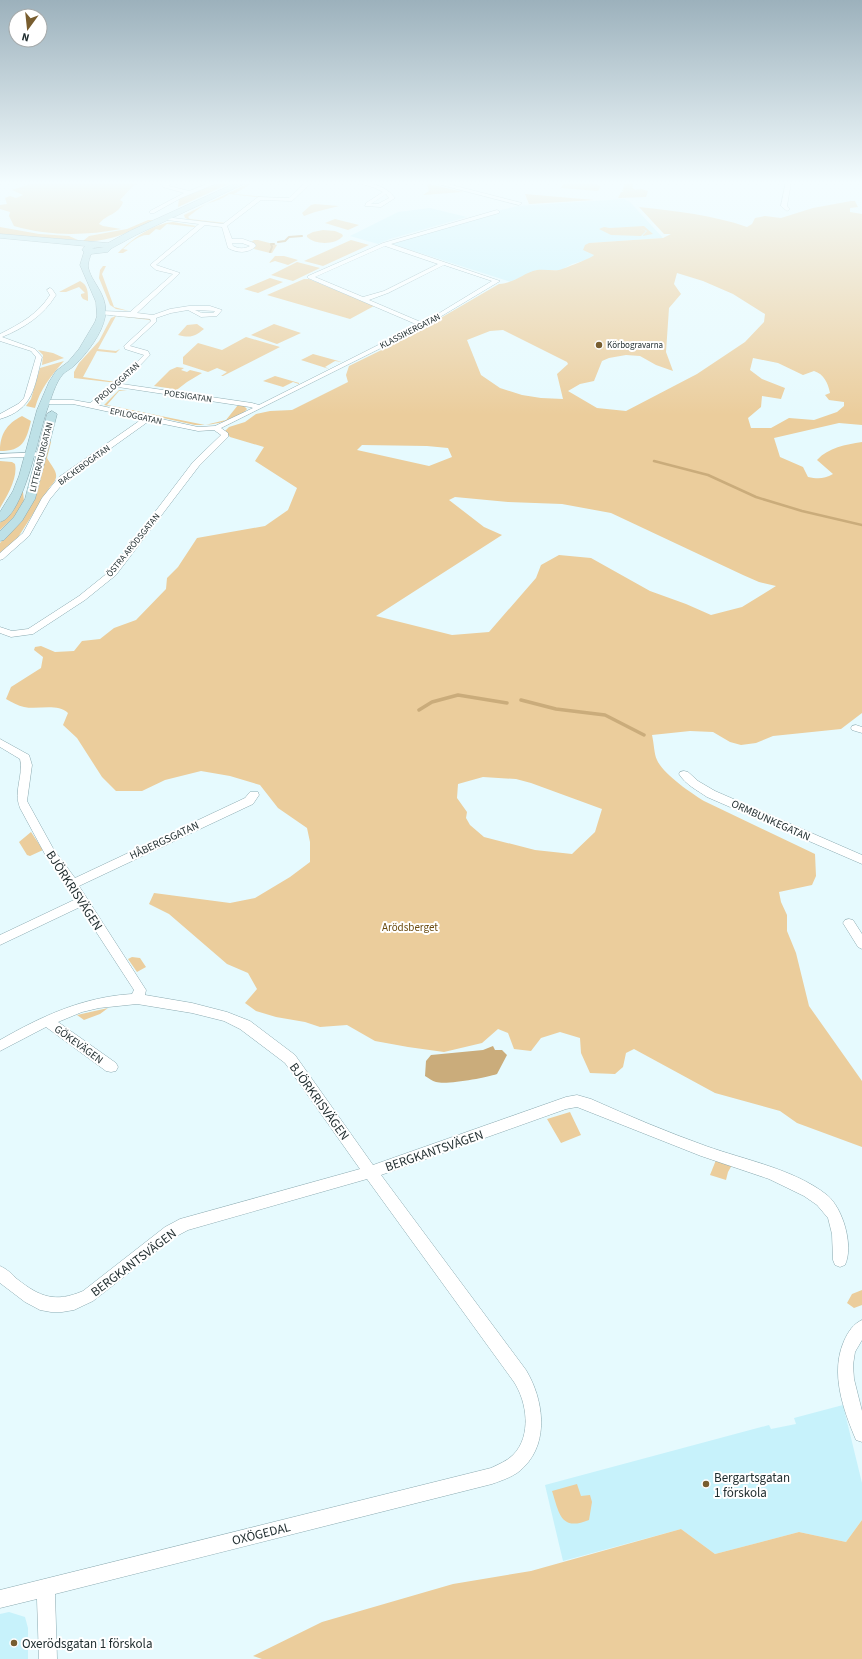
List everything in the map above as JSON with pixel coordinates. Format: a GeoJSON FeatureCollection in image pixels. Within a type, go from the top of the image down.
{"type":"FeatureCollection","features":[{"type":"Feature","properties":{"kind":"street","name":"LITTERATURGATAN"},"geometry":{"type":"LineString","coordinates":[[0,519],[15,497],[22,481],[45,402],[60,372],[66,368],[91,339],[98,327],[101,313],[100,300],[94,284],[91,265],[93,259]]}},
{"type":"Feature","properties":{"kind":"street"},"geometry":{"type":"LineString","coordinates":[[132,314],[177,273],[173,271],[155,269],[153,265],[160,259]]}},
{"type":"Feature","properties":{"kind":"street"},"geometry":{"type":"LineString","coordinates":[[350,259],[310,277],[423,325]]}},
{"type":"Feature","properties":{"kind":"street","name":"KLASSIKERGATAN"},"geometry":{"type":"LineString","coordinates":[[216,428],[260,408],[423,325],[497,281],[433,259]]}},
{"type":"Feature","properties":{"kind":"street"},"geometry":{"type":"LineString","coordinates":[[362,300],[386,292],[444,263]]}},
{"type":"Feature","properties":{"kind":"street"},"geometry":{"type":"LineString","coordinates":[[0,337],[24,324],[41,310],[53,295],[50,290]]}},
{"type":"Feature","properties":{"kind":"street"},"geometry":{"type":"LineString","coordinates":[[101,313],[132,314],[153,317],[170,310],[189,308]]}},
{"type":"Feature","properties":{"kind":"street","name":"PROLOGGATAN"},"geometry":{"type":"LineString","coordinates":[[91,406],[117,385],[147,355],[146,352],[132,350],[127,348],[127,346],[154,321],[153,317]]}},
{"type":"Feature","properties":{"kind":"street"},"geometry":{"type":"LineString","coordinates":[[0,337],[33,350],[39,357],[27,398],[21,406],[0,417]]}},
{"type":"Feature","properties":{"kind":"street","name":"LITTERATURGATAN"},"geometry":{"type":"LineString","coordinates":[[0,538],[18,519],[28,505],[56,402],[67,371],[66,368]]}},
{"type":"Feature","properties":{"kind":"street","name":"POESIGATAN"},"geometry":{"type":"LineString","coordinates":[[117,385],[238,403],[260,408]]}},
{"type":"Feature","properties":{"kind":"street","name":"EPILOGGATAN"},"geometry":{"type":"LineString","coordinates":[[45,402],[72,402],[198,429],[216,428]]}},
{"type":"Feature","properties":{"kind":"street","name":"BACKEBOGATAN"},"geometry":{"type":"LineString","coordinates":[[0,557],[26,534],[46,498],[62,479],[148,418]]}},
{"type":"Feature","properties":{"kind":"street","name":"ÖSTRA ARÖDSGATAN"},"geometry":{"type":"LineString","coordinates":[[0,630],[11,634],[30,632],[82,598],[113,573],[197,464],[225,435],[216,428]]}},
{"type":"Feature","properties":{"kind":"street"},"geometry":{"type":"LineString","coordinates":[[0,456],[42,454]]}},
{"type":"Feature","properties":{"kind":"street","name":"BJÖRKRISVÄGEN"},"geometry":{"type":"LineString","coordinates":[[0,742],[25,757],[27,760],[22,786],[22,801],[50,852],[73,884],[82,901],[140,990],[138,999],[192,1008],[227,1018],[244,1025],[272,1044],[290,1059],[370,1172],[494,1339],[520,1376],[529,1392],[532,1410],[530,1439],[525,1453],[519,1461]]}},
{"type":"Feature","properties":{"kind":"street","name":"ORMBUNKEGATAN"},"geometry":{"type":"LineString","coordinates":[[684,774],[694,784],[711,794],[862,860]]}},
{"type":"Feature","properties":{"kind":"street","name":"HÅBERGSGATAN"},"geometry":{"type":"LineString","coordinates":[[73,884],[249,801],[254,795]]}},
{"type":"Feature","properties":{"kind":"street"},"geometry":{"type":"LineString","coordinates":[[0,940],[82,901]]}},
{"type":"Feature","properties":{"kind":"street"},"geometry":{"type":"LineString","coordinates":[[849,923],[862,944]]}},
{"type":"Feature","properties":{"kind":"street","name":"GÖKEVÄGEN"},"geometry":{"type":"LineString","coordinates":[[0,1046],[70,1010],[119,999],[138,999]]}},
{"type":"Feature","properties":{"kind":"street","name":"GÖKEVÄGEN"},"geometry":{"type":"LineString","coordinates":[[47,1021],[111,1067]]}},
{"type":"Feature","properties":{"kind":"street","name":"BERGKANTSVÄGEN"},"geometry":{"type":"LineString","coordinates":[[0,1273],[25,1295],[36,1301],[55,1305],[66,1305],[77,1302],[88,1296],[156,1242],[177,1228],[209,1216],[370,1172],[566,1103],[577,1102],[586,1103],[706,1151],[758,1169],[801,1187],[820,1198],[831,1209],[836,1220],[839,1235],[840,1260]]}},
{"type":"Feature","properties":{"kind":"street"},"geometry":{"type":"LineString","coordinates":[[862,1328],[849,1344],[846,1358],[845,1381],[862,1434]]}},
{"type":"Feature","properties":{"kind":"street","name":"OXÖGEDAL"},"geometry":{"type":"LineString","coordinates":[[0,1599],[492,1476],[519,1461]]}},
{"type":"Feature","properties":{"kind":"street"},"geometry":{"type":"LineString","coordinates":[[46,1587],[48,1659]]}},
{"type":"Feature","properties":{"kind":"shaded area"},"geometry":{"type":"Polygon","coordinates":[[[440,259],[588,259],[572,264],[561,270],[537,270],[511,282],[440,259]]]}},
{"type":"Feature","properties":{"kind":"shaded area"},"geometry":{"type":"Polygon","coordinates":[[[493,1046],[495,1050],[502,1050],[507,1055],[497,1074],[448,1083],[436,1082],[425,1076],[426,1061],[431,1055],[483,1050],[493,1046]]]}},
{"type":"Feature","properties":{"kind":"shaded area","name":"Bergartsgatan 1 förskola"},"geometry":{"type":"Polygon","coordinates":[[[843,1405],[862,1483],[862,1520],[846,1542],[799,1532],[715,1554],[681,1529],[563,1561],[545,1485],[769,1425],[771,1429],[796,1424],[794,1418],[843,1405]]]}},
{"type":"Feature","properties":{"kind":"shaded area","name":"Oxerödsgatan 1 förskola"},"geometry":{"type":"Polygon","coordinates":[[[9,1612],[25,1617],[28,1628],[28,1659],[0,1659],[0,1614],[9,1612]]]}},
{"type":"Feature","properties":{"kind":"green space"},"geometry":{"type":"Polygon","coordinates":[[[272,259],[298,260],[288,265],[275,261],[269,263],[272,259]]]}},
{"type":"Feature","properties":{"kind":"green space"},"geometry":{"type":"Polygon","coordinates":[[[308,259],[337,259],[323,266],[304,261],[308,259]]]}},
{"type":"Feature","properties":{"kind":"green space","name":"Arödsberget"},"geometry":{"type":"Polygon","coordinates":[[[585,259],[862,259],[862,425],[839,423],[774,438],[780,457],[803,467],[808,477],[818,478],[824,478],[833,474],[817,460],[832,449],[862,442],[862,713],[841,729],[773,736],[756,743],[741,745],[730,742],[713,732],[690,731],[652,735],[655,755],[660,765],[671,777],[685,788],[704,801],[815,854],[816,876],[812,885],[779,892],[781,902],[787,915],[787,931],[796,953],[809,1006],[862,1081],[862,1147],[797,1123],[780,1111],[715,1093],[634,1049],[626,1053],[623,1067],[615,1074],[590,1073],[581,1053],[580,1038],[560,1032],[541,1038],[531,1051],[514,1049],[508,1033],[498,1029],[482,1043],[444,1052],[375,1041],[347,1025],[320,1027],[305,1022],[276,1017],[256,1011],[245,1003],[257,989],[248,973],[227,964],[169,914],[149,904],[154,893],[230,903],[255,898],[290,877],[310,862],[310,842],[307,828],[278,808],[260,785],[230,776],[201,771],[165,780],[142,791],[116,791],[102,777],[77,738],[63,725],[68,713],[64,710],[53,707],[29,708],[15,704],[6,699],[11,687],[41,668],[43,657],[34,650],[35,647],[41,646],[55,652],[74,651],[82,641],[100,639],[114,628],[136,620],[166,589],[167,578],[178,567],[197,538],[265,526],[288,510],[297,488],[255,461],[264,447],[230,437],[225,431],[229,427],[245,422],[256,414],[270,411],[292,410],[348,382],[346,375],[349,366],[408,337],[499,284],[510,282],[527,273],[537,270],[559,270],[585,259]],[[677,273],[674,284],[681,294],[669,308],[666,352],[673,371],[656,365],[640,356],[626,355],[609,358],[602,361],[594,381],[580,384],[568,391],[597,408],[626,411],[697,374],[745,342],[764,322],[765,314],[733,294],[703,281],[677,273]],[[503,330],[490,331],[467,340],[481,375],[500,388],[522,395],[563,399],[557,374],[568,364],[567,362],[503,330]],[[753,358],[750,370],[762,379],[785,388],[781,399],[762,396],[761,407],[748,418],[751,428],[771,428],[789,418],[814,420],[837,412],[844,406],[844,402],[829,400],[825,395],[830,393],[827,382],[817,372],[814,371],[803,375],[778,363],[753,358]],[[362,445],[357,450],[429,466],[452,457],[448,448],[427,446],[362,445]],[[455,497],[449,500],[484,527],[502,535],[376,616],[452,635],[489,632],[536,578],[541,565],[559,555],[591,558],[650,591],[711,615],[742,607],[776,586],[759,582],[743,575],[611,513],[562,504],[508,502],[455,497]],[[483,777],[458,784],[457,798],[467,812],[466,818],[470,825],[484,837],[535,850],[572,854],[595,832],[602,809],[516,779],[483,777]]]}},
{"type":"Feature","properties":{"kind":"green space"},"geometry":{"type":"Polygon","coordinates":[[[297,262],[320,268],[293,281],[271,275],[297,262]]]}},
{"type":"Feature","properties":{"kind":"green space"},"geometry":{"type":"Polygon","coordinates":[[[103,266],[106,266],[102,274],[114,307],[129,311],[116,309],[110,305],[99,278],[100,270],[103,266]]]}},
{"type":"Feature","properties":{"kind":"green space"},"geometry":{"type":"Polygon","coordinates":[[[270,278],[283,282],[258,293],[244,289],[270,278]]]}},
{"type":"Feature","properties":{"kind":"green space"},"geometry":{"type":"Polygon","coordinates":[[[304,279],[309,279],[374,306],[350,319],[267,295],[304,279]]]}},
{"type":"Feature","properties":{"kind":"green space"},"geometry":{"type":"Polygon","coordinates":[[[80,281],[86,287],[88,292],[88,301],[83,299],[81,296],[81,294],[85,293],[79,287],[66,292],[59,292],[80,281]]]}},
{"type":"Feature","properties":{"kind":"green space"},"geometry":{"type":"Polygon","coordinates":[[[118,315],[151,319],[148,323],[150,320],[116,316],[98,349],[116,351],[120,349],[116,353],[97,351],[83,377],[116,382],[120,380],[117,383],[74,378],[74,372],[79,363],[99,341],[111,318],[118,315]]]}},
{"type":"Feature","properties":{"kind":"green space"},"geometry":{"type":"Polygon","coordinates":[[[197,324],[204,329],[198,334],[189,337],[178,335],[187,325],[197,324]]]}},
{"type":"Feature","properties":{"kind":"green space"},"geometry":{"type":"Polygon","coordinates":[[[274,324],[301,333],[277,344],[251,335],[274,324]]]}},
{"type":"Feature","properties":{"kind":"green space"},"geometry":{"type":"Polygon","coordinates":[[[246,337],[280,347],[223,376],[221,376],[227,372],[217,368],[208,372],[183,364],[183,357],[198,343],[222,350],[246,337]]]}},
{"type":"Feature","properties":{"kind":"green space"},"geometry":{"type":"Polygon","coordinates":[[[38,350],[53,353],[64,358],[42,365],[43,355],[38,350]]]}},
{"type":"Feature","properties":{"kind":"green space"},"geometry":{"type":"Polygon","coordinates":[[[313,354],[342,362],[335,361],[325,367],[329,369],[301,360],[313,354]]]}},
{"type":"Feature","properties":{"kind":"green space"},"geometry":{"type":"Polygon","coordinates":[[[64,361],[50,377],[37,401],[35,408],[26,406],[31,399],[40,368],[64,361]]]}},
{"type":"Feature","properties":{"kind":"green space"},"geometry":{"type":"Polygon","coordinates":[[[177,367],[184,368],[181,370],[187,372],[190,370],[202,373],[174,392],[172,392],[174,389],[154,386],[170,370],[177,367]]]}},
{"type":"Feature","properties":{"kind":"green space"},"geometry":{"type":"Polygon","coordinates":[[[275,376],[299,383],[299,384],[293,382],[283,387],[263,381],[275,376]]]}},
{"type":"Feature","properties":{"kind":"green space"},"geometry":{"type":"Polygon","coordinates":[[[119,390],[127,391],[119,391],[107,405],[204,425],[195,425],[104,405],[119,390]]]}},
{"type":"Feature","properties":{"kind":"green space"},"geometry":{"type":"Polygon","coordinates":[[[238,405],[243,405],[247,409],[231,420],[206,425],[226,420],[238,405]]]}},
{"type":"Feature","properties":{"kind":"green space"},"geometry":{"type":"Polygon","coordinates":[[[22,416],[31,421],[22,444],[19,447],[8,451],[0,451],[1,440],[5,430],[16,419],[22,416]]]}},
{"type":"Feature","properties":{"kind":"green space"},"geometry":{"type":"Polygon","coordinates":[[[49,440],[51,442],[47,458],[56,472],[56,479],[17,539],[0,554],[0,543],[24,516],[31,505],[49,440]]]}},
{"type":"Feature","properties":{"kind":"green space"},"geometry":{"type":"Polygon","coordinates":[[[0,461],[12,462],[15,464],[16,469],[11,487],[0,508],[0,461]]]}},
{"type":"Feature","properties":{"kind":"green space"},"geometry":{"type":"Polygon","coordinates":[[[21,492],[23,492],[24,501],[15,516],[0,530],[0,523],[21,492]]]}},
{"type":"Feature","properties":{"kind":"green space"},"geometry":{"type":"Polygon","coordinates":[[[31,832],[43,850],[30,856],[27,855],[19,842],[31,832]]]}},
{"type":"Feature","properties":{"kind":"green space"},"geometry":{"type":"Polygon","coordinates":[[[132,957],[140,958],[146,967],[137,972],[128,959],[132,957]]]}},
{"type":"Feature","properties":{"kind":"green space"},"geometry":{"type":"Polygon","coordinates":[[[108,1008],[100,1014],[84,1020],[77,1015],[108,1008]]]}},
{"type":"Feature","properties":{"kind":"green space"},"geometry":{"type":"Polygon","coordinates":[[[570,1112],[581,1135],[561,1143],[547,1119],[570,1112]]]}},
{"type":"Feature","properties":{"kind":"green space"},"geometry":{"type":"Polygon","coordinates":[[[716,1160],[732,1165],[726,1180],[710,1175],[716,1160]]]}},
{"type":"Feature","properties":{"kind":"green space"},"geometry":{"type":"Polygon","coordinates":[[[862,1290],[862,1305],[854,1308],[847,1303],[852,1294],[862,1290]]]}},
{"type":"Feature","properties":{"kind":"green space"},"geometry":{"type":"Polygon","coordinates":[[[577,1484],[581,1496],[590,1495],[592,1502],[589,1520],[579,1523],[566,1522],[559,1513],[552,1491],[577,1484]]]}},
{"type":"Feature","properties":{"kind":"green space"},"geometry":{"type":"Polygon","coordinates":[[[862,1520],[862,1659],[262,1659],[253,1656],[322,1622],[453,1584],[531,1571],[681,1529],[715,1554],[799,1532],[846,1542],[862,1520]]]}},
{"type":"Feature","properties":{"kind":"waterway"},"geometry":{"type":"LineString","coordinates":[[654,461],[708,475],[756,497],[802,511],[862,525]]}},
{"type":"Feature","properties":{"kind":"waterway"},"geometry":{"type":"LineString","coordinates":[[419,710],[432,702],[458,695],[507,703]]}},
{"type":"Feature","properties":{"kind":"waterway"},"geometry":{"type":"LineString","coordinates":[[521,700],[556,709],[605,715],[644,735]]}},
{"type":"Feature","properties":{"kind":"place","name":"Körbogravarna"},"geometry":{"type":"Point","coordinates":[599,345]}},
{"type":"Feature","properties":{"kind":"place","name":"Bergartsgatan 1 förskola"},"geometry":{"type":"Point","coordinates":[706,1484]}},
{"type":"Feature","properties":{"kind":"place","name":"Oxerödsgatan 1 förskola"},"geometry":{"type":"Point","coordinates":[14,1643]}}]}
